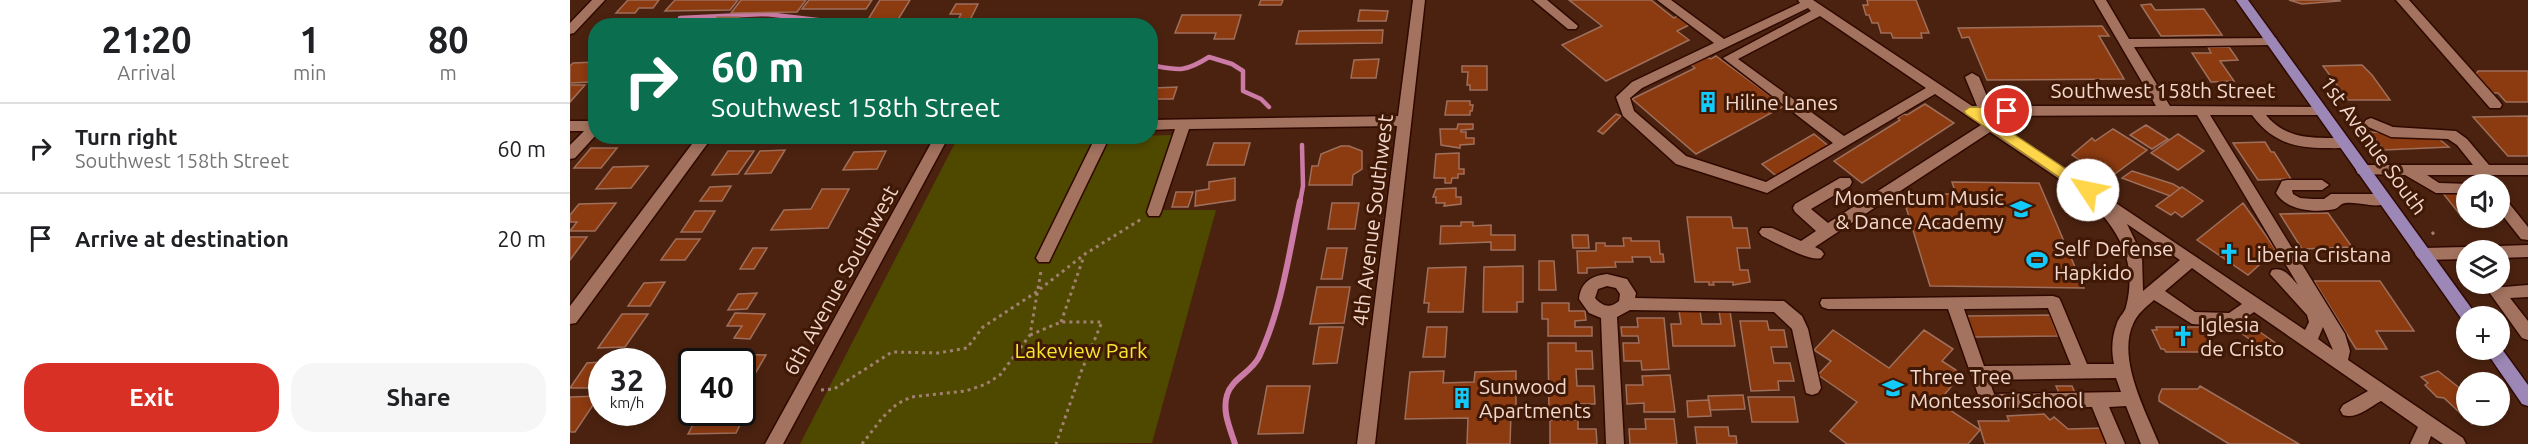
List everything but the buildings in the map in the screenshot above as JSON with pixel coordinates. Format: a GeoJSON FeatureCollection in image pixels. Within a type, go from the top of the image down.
{"type":"FeatureCollection","features":[{"type":"Feature","properties":{"kind":"main road","name":"1st Avenue South"},"geometry":{"type":"LineString","coordinates":[[2242,0],[2462,306]]}},
{"type":"Feature","properties":{"kind":"main road"},"geometry":{"type":"LineString","coordinates":[[2500,360],[2528,399]]}},
{"type":"Feature","properties":{"kind":"street"},"geometry":{"type":"LineString","coordinates":[[570,30],[599,0]]}},
{"type":"Feature","properties":{"kind":"street","name":"4th Avenue Southwest"},"geometry":{"type":"LineString","coordinates":[[1366,444],[1419,0]]}},
{"type":"Feature","properties":{"kind":"street"},"geometry":{"type":"LineString","coordinates":[[1539,0],[1572,26]]}},
{"type":"Feature","properties":{"kind":"street"},"geometry":{"type":"LineString","coordinates":[[1663,0],[1723,44]]}},
{"type":"Feature","properties":{"kind":"street"},"geometry":{"type":"LineString","coordinates":[[2100,0],[2166,111]]}},
{"type":"Feature","properties":{"kind":"street"},"geometry":{"type":"LineString","coordinates":[[2402,0],[2495,105]]}},
{"type":"Feature","properties":{"kind":"street"},"geometry":{"type":"LineString","coordinates":[[1811,5],[1936,88],[1767,188],[1681,160],[1628,113],[1623,97],[1637,85],[1811,5]]}},
{"type":"Feature","properties":{"kind":"street"},"geometry":{"type":"LineString","coordinates":[[1811,5],[1729,58],[1843,143]]}},
{"type":"Feature","properties":{"kind":"street"},"geometry":{"type":"LineString","coordinates":[[2125,43],[2271,41]]}},
{"type":"Feature","properties":{"kind":"street"},"geometry":{"type":"LineString","coordinates":[[1972,77],[1989,118],[2088,190],[2457,444]]}},
{"type":"Feature","properties":{"kind":"street","name":"Southwest 158th Street"},"geometry":{"type":"LineString","coordinates":[[1936,88],[1970,111],[1989,118],[2166,111],[2320,110]]}},
{"type":"Feature","properties":{"kind":"street"},"geometry":{"type":"LineString","coordinates":[[2201,111],[2339,339],[2342,351],[2339,362]]}},
{"type":"Feature","properties":{"kind":"street"},"geometry":{"type":"LineString","coordinates":[[2256,111],[2267,127],[2294,143],[2344,143]]}},
{"type":"Feature","properties":{"kind":"street"},"geometry":{"type":"LineString","coordinates":[[1801,248],[1989,118]]}},
{"type":"Feature","properties":{"kind":"street"},"geometry":{"type":"LineString","coordinates":[[1158,125],[1405,121]]}},
{"type":"Feature","properties":{"kind":"street"},"geometry":{"type":"LineString","coordinates":[[2371,123],[2391,132],[2451,134],[2462,142],[2484,169]]}},
{"type":"Feature","properties":{"kind":"street"},"geometry":{"type":"LineString","coordinates":[[1154,212],[1184,124]]}},
{"type":"Feature","properties":{"kind":"street"},"geometry":{"type":"LineString","coordinates":[[570,126],[588,126]]}},
{"type":"Feature","properties":{"kind":"street"},"geometry":{"type":"LineString","coordinates":[[570,154],[588,135]]}},
{"type":"Feature","properties":{"kind":"street"},"geometry":{"type":"LineString","coordinates":[[570,318],[700,144]]}},
{"type":"Feature","properties":{"kind":"street","name":"6th Avenue Southwest"},"geometry":{"type":"LineString","coordinates":[[774,444],[938,144]]}},
{"type":"Feature","properties":{"kind":"street"},"geometry":{"type":"LineString","coordinates":[[1044,258],[1099,144]]}},
{"type":"Feature","properties":{"kind":"street"},"geometry":{"type":"LineString","coordinates":[[2406,169],[2436,188],[2456,188]]}},
{"type":"Feature","properties":{"kind":"street"},"geometry":{"type":"LineString","coordinates":[[2363,170],[2528,170]]}},
{"type":"Feature","properties":{"kind":"street"},"geometry":{"type":"LineString","coordinates":[[1827,231],[1800,208],[1845,182]]}},
{"type":"Feature","properties":{"kind":"street"},"geometry":{"type":"LineString","coordinates":[[2322,185],[2287,185],[2283,193],[2296,204],[2334,204],[2331,199],[2384,199]]}},
{"type":"Feature","properties":{"kind":"street"},"geometry":{"type":"LineString","coordinates":[[2088,190],[2112,215],[2132,244],[2138,264],[2134,309]]}},
{"type":"Feature","properties":{"kind":"street"},"geometry":{"type":"LineString","coordinates":[[2510,215],[2526,235]]}},
{"type":"Feature","properties":{"kind":"street"},"geometry":{"type":"LineString","coordinates":[[1767,232],[1816,254]]}},
{"type":"Feature","properties":{"kind":"street"},"geometry":{"type":"LineString","coordinates":[[2510,252],[2528,251]]}},
{"type":"Feature","properties":{"kind":"street"},"geometry":{"type":"LineString","coordinates":[[2423,254],[2456,253]]}},
{"type":"Feature","properties":{"kind":"street"},"geometry":{"type":"LineString","coordinates":[[2150,444],[2123,371],[2120,351],[2121,336],[2134,309],[2191,260]]}},
{"type":"Feature","properties":{"kind":"street"},"geometry":{"type":"LineString","coordinates":[[2278,274],[2314,312],[2317,322],[2309,341]]}},
{"type":"Feature","properties":{"kind":"street"},"geometry":{"type":"LineString","coordinates":[[1607,280],[1620,283],[1628,293],[1626,304],[1622,309],[1609,313],[1595,309],[1590,304],[1587,293],[1594,284],[1607,280]]}},
{"type":"Feature","properties":{"kind":"street"},"geometry":{"type":"LineString","coordinates":[[2155,291],[2192,318],[2232,320],[2254,303]]}},
{"type":"Feature","properties":{"kind":"street"},"geometry":{"type":"LineString","coordinates":[[2528,291],[2497,292],[2528,333]]}},
{"type":"Feature","properties":{"kind":"street"},"geometry":{"type":"LineString","coordinates":[[1828,303],[2054,302],[2082,372]]}},
{"type":"Feature","properties":{"kind":"street"},"geometry":{"type":"LineString","coordinates":[[1954,303],[1988,401],[2133,399]]}},
{"type":"Feature","properties":{"kind":"street"},"geometry":{"type":"LineString","coordinates":[[1626,304],[1778,306],[1796,321],[1800,329],[1812,387]]}},
{"type":"Feature","properties":{"kind":"street"},"geometry":{"type":"LineString","coordinates":[[1609,313],[1616,444]]}},
{"type":"Feature","properties":{"kind":"street"},"geometry":{"type":"LineString","coordinates":[[1978,373],[2123,371]]}},
{"type":"Feature","properties":{"kind":"street"},"geometry":{"type":"LineString","coordinates":[[2349,410],[2382,392]]}},
{"type":"Feature","properties":{"kind":"street"},"geometry":{"type":"LineString","coordinates":[[2097,399],[2116,444]]}},
{"type":"Feature","properties":{"kind":"street"},"geometry":{"type":"LineString","coordinates":[[2419,444],[2428,424]]}},
{"type":"Feature","properties":{"kind":"path"},"geometry":{"type":"LineString","coordinates":[[804,391],[834,389],[892,352],[938,353],[967,348],[982,327],[1035,293],[1084,254],[1154,212]]}},
{"type":"Feature","properties":{"kind":"path"},"geometry":{"type":"LineString","coordinates":[[2432,232],[2436,237]]}},
{"type":"Feature","properties":{"kind":"path"},"geometry":{"type":"LineString","coordinates":[[1061,322],[1084,254]]}},
{"type":"Feature","properties":{"kind":"path"},"geometry":{"type":"LineString","coordinates":[[862,444],[883,417],[897,404],[911,397],[966,391],[986,384],[1000,375],[1030,335],[1061,322],[1102,322],[1081,372],[1056,444]]}},
{"type":"Feature","properties":{"kind":"green space","name":"Lakeview Park"},"geometry":{"type":"Polygon","coordinates":[[[1158,135],[1177,135],[1152,210],[1216,210],[1152,443],[800,444],[954,144],[1158,144],[1158,135]]]}},
{"type":"Feature","properties":{"kind":"waterway"},"geometry":{"type":"LineString","coordinates":[[680,18],[766,14],[800,18]]}},
{"type":"Feature","properties":{"kind":"waterway"},"geometry":{"type":"LineString","coordinates":[[1158,66],[1187,68],[1209,57],[1232,64],[1243,71],[1243,91],[1261,99],[1269,107]]}},
{"type":"Feature","properties":{"kind":"waterway"},"geometry":{"type":"LineString","coordinates":[[1300,202],[1303,186],[1302,145]]}},
{"type":"Feature","properties":{"kind":"waterway"},"geometry":{"type":"LineString","coordinates":[[1235,444],[1226,414],[1227,395],[1233,384],[1256,363],[1267,338],[1284,280],[1300,201]]}},
{"type":"Feature","properties":{"kind":"place","name":"Hiline Lanes"},"geometry":{"type":"Point","coordinates":[1708,102]}},
{"type":"Feature","properties":{"kind":"place","name":"Momentum Music & Dance Academy"},"geometry":{"type":"Point","coordinates":[2021,209]}},
{"type":"Feature","properties":{"kind":"place","name":"Liberia Cristana"},"geometry":{"type":"Point","coordinates":[2229,254]}},
{"type":"Feature","properties":{"kind":"place","name":"Self Defense Hapkido"},"geometry":{"type":"Point","coordinates":[2037,260]}},
{"type":"Feature","properties":{"kind":"place","name":"Iglesia de Cristo"},"geometry":{"type":"Point","coordinates":[2183,336]}},
{"type":"Feature","properties":{"kind":"place","name":"Three Tree Montessori School"},"geometry":{"type":"Point","coordinates":[1893,388]}},
{"type":"Feature","properties":{"kind":"place","name":"Sunwood Apartments"},"geometry":{"type":"Point","coordinates":[1462,398]}},
{"type":"Feature","properties":{"kind":"route"},"geometry":{"type":"LineString","coordinates":[[2007,111],[1970,111],[2088,190]]}}]}
